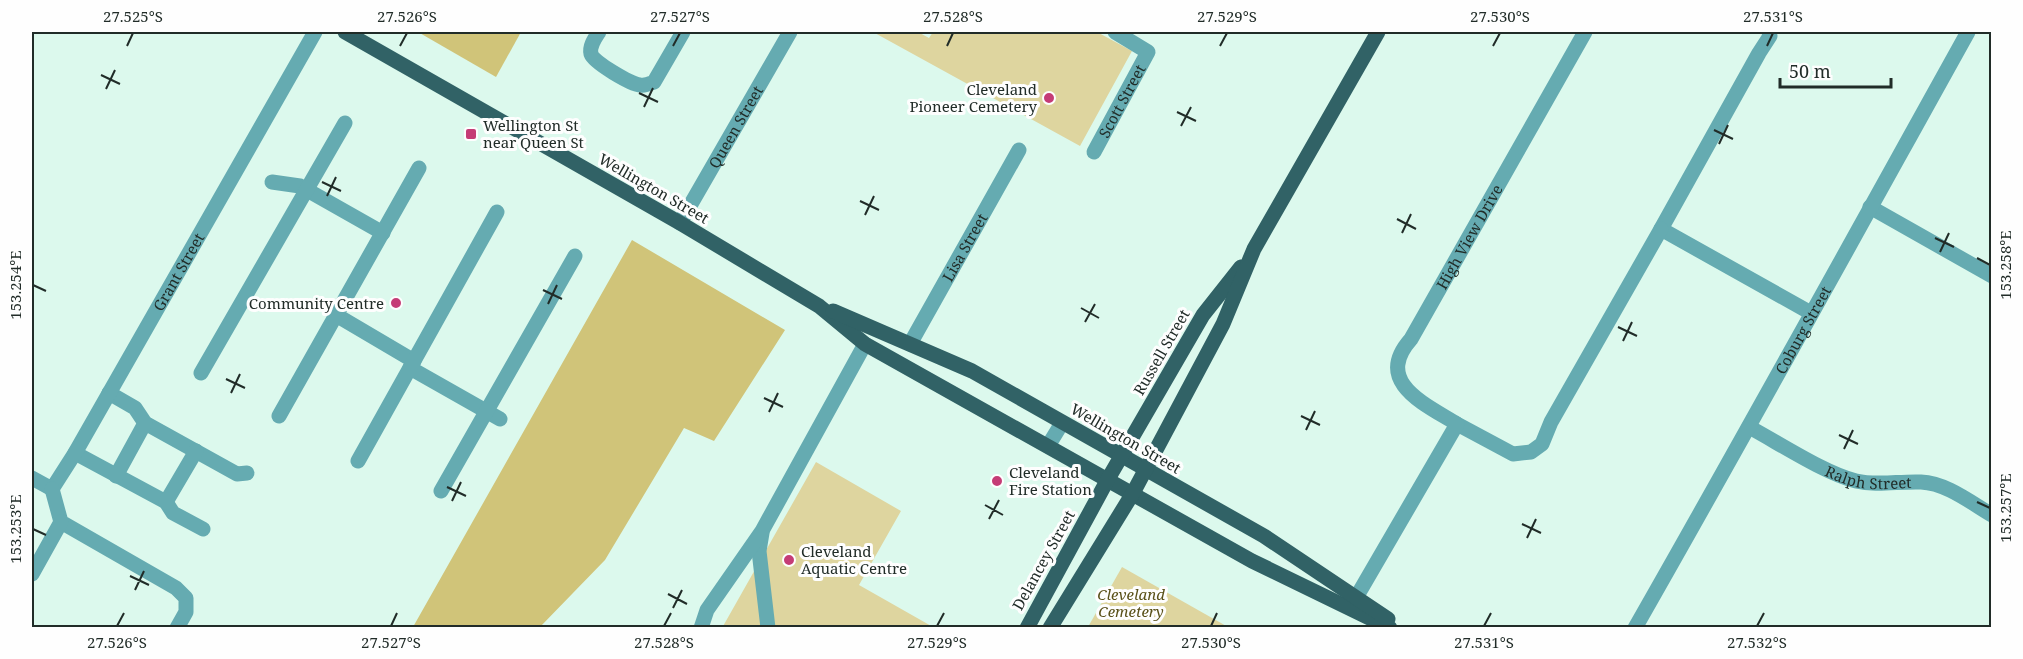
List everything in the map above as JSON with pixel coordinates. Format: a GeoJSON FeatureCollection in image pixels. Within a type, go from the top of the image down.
{"type":"FeatureCollection","features":[{"type":"Feature","properties":{"kind":"main road","name":"Wellington Street"},"geometry":{"type":"LineString","coordinates":[[345,32],[680,223],[819,306],[972,371],[1264,536],[1401,627]]}},
{"type":"Feature","properties":{"kind":"main road","name":"Russell Street"},"geometry":{"type":"LineString","coordinates":[[1133,493],[1223,324],[1254,249],[1378,32]]}},
{"type":"Feature","properties":{"kind":"main road","name":"Russell Street"},"geometry":{"type":"LineString","coordinates":[[1108,479],[1203,315],[1254,249]]}},
{"type":"Feature","properties":{"kind":"main road","name":"Wellington Street"},"geometry":{"type":"LineString","coordinates":[[819,306],[865,344],[1252,561],[1390,627]]}},
{"type":"Feature","properties":{"kind":"main road","name":"Delancey Street"},"geometry":{"type":"LineString","coordinates":[[1027,627],[1108,479]]}},
{"type":"Feature","properties":{"kind":"main road"},"geometry":{"type":"LineString","coordinates":[[1052,626],[1133,493]]}},
{"type":"Feature","properties":{"kind":"street","name":"Grant Street"},"geometry":{"type":"LineString","coordinates":[[52,489],[75,453],[315,32]]}},
{"type":"Feature","properties":{"kind":"street"},"geometry":{"type":"LineString","coordinates":[[599,32],[591,46],[591,55],[596,62],[637,86],[654,82],[683,32]]}},
{"type":"Feature","properties":{"kind":"street","name":"Queen Street"},"geometry":{"type":"LineString","coordinates":[[680,223],[790,32]]}},
{"type":"Feature","properties":{"kind":"street","name":"Scott Street"},"geometry":{"type":"LineString","coordinates":[[1094,152],[1148,52],[1116,32]]}},
{"type":"Feature","properties":{"kind":"street","name":"High View Drive"},"geometry":{"type":"LineString","coordinates":[[1585,32],[1412,339],[1400,352],[1398,365],[1400,380],[1408,393],[1457,424],[1513,454],[1531,452],[1542,444],[1551,422],[1770,36],[1769,32]]}},
{"type":"Feature","properties":{"kind":"street","name":"Coburg Street"},"geometry":{"type":"LineString","coordinates":[[1635,627],[1749,427],[1810,313],[1968,32]]}},
{"type":"Feature","properties":{"kind":"street"},"geometry":{"type":"LineString","coordinates":[[201,373],[345,123]]}},
{"type":"Feature","properties":{"kind":"street","name":"Lisa Street"},"geometry":{"type":"LineString","coordinates":[[910,345],[1019,150]]}},
{"type":"Feature","properties":{"kind":"street"},"geometry":{"type":"LineString","coordinates":[[279,416],[419,168]]}},
{"type":"Feature","properties":{"kind":"street"},"geometry":{"type":"LineString","coordinates":[[272,182],[300,186],[383,233]]}},
{"type":"Feature","properties":{"kind":"street"},"geometry":{"type":"LineString","coordinates":[[1870,207],[1992,276]]}},
{"type":"Feature","properties":{"kind":"street"},"geometry":{"type":"LineString","coordinates":[[358,461],[497,212]]}},
{"type":"Feature","properties":{"kind":"street"},"geometry":{"type":"LineString","coordinates":[[1661,229],[1810,313]]}},
{"type":"Feature","properties":{"kind":"street"},"geometry":{"type":"LineString","coordinates":[[441,491],[575,256]]}},
{"type":"Feature","properties":{"kind":"street"},"geometry":{"type":"LineString","coordinates":[[336,315],[500,419]]}},
{"type":"Feature","properties":{"kind":"street"},"geometry":{"type":"LineString","coordinates":[[701,627],[707,610],[762,531],[865,344]]}},
{"type":"Feature","properties":{"kind":"street"},"geometry":{"type":"LineString","coordinates":[[109,393],[135,408],[146,423],[237,474],[247,473]]}},
{"type":"Feature","properties":{"kind":"street"},"geometry":{"type":"LineString","coordinates":[[116,476],[146,423]]}},
{"type":"Feature","properties":{"kind":"street"},"geometry":{"type":"LineString","coordinates":[[1048,446],[1062,423]]}},
{"type":"Feature","properties":{"kind":"street"},"geometry":{"type":"LineString","coordinates":[[1357,596],[1457,424]]}},
{"type":"Feature","properties":{"kind":"street","name":"Ralph Street"},"geometry":{"type":"LineString","coordinates":[[1749,427],[1826,469],[1857,481],[1888,484],[1923,482],[1948,489],[1992,515]]}},
{"type":"Feature","properties":{"kind":"street"},"geometry":{"type":"LineString","coordinates":[[166,502],[196,451]]}},
{"type":"Feature","properties":{"kind":"street"},"geometry":{"type":"LineString","coordinates":[[75,453],[166,502],[173,513],[202,529]]}},
{"type":"Feature","properties":{"kind":"street"},"geometry":{"type":"LineString","coordinates":[[32,478],[52,489],[61,522],[32,574]]}},
{"type":"Feature","properties":{"kind":"street"},"geometry":{"type":"LineString","coordinates":[[61,522],[176,588],[186,598],[186,612],[177,627]]}},
{"type":"Feature","properties":{"kind":"street"},"geometry":{"type":"LineString","coordinates":[[762,531],[759,551],[768,627]]}},
{"type":"Feature","properties":{"kind":"street"},"geometry":{"type":"LineString","coordinates":[[1035,613],[1052,626]]}},
{"type":"Feature","properties":{"kind":"green space"},"geometry":{"type":"Polygon","coordinates":[[[873,32],[918,32],[929,38],[933,32],[1097,32],[1132,51],[1080,146],[873,32]]]}},
{"type":"Feature","properties":{"kind":"green space"},"geometry":{"type":"Polygon","coordinates":[[[816,462],[901,511],[859,585],[933,627],[722,628],[816,462]]]}},
{"type":"Feature","properties":{"kind":"green space","name":"Cleveland Cemetery"},"geometry":{"type":"Polygon","coordinates":[[[1122,567],[1228,627],[1088,627],[1122,567]]]}},
{"type":"Feature","properties":{"kind":"shaded area"},"geometry":{"type":"Polygon","coordinates":[[[418,32],[521,32],[496,77],[418,32]]]}},
{"type":"Feature","properties":{"kind":"shaded area"},"geometry":{"type":"Polygon","coordinates":[[[632,240],[785,330],[714,441],[684,428],[605,560],[540,627],[413,627],[632,240]]]}},
{"type":"Feature","properties":{"kind":"place","name":"Cleveland Pioneer Cemetery"},"geometry":{"type":"Point","coordinates":[1049,98]}},
{"type":"Feature","properties":{"kind":"place","name":"Wellington St near Queen St"},"geometry":{"type":"Point","coordinates":[471,134]}},
{"type":"Feature","properties":{"kind":"place","name":"Community Centre"},"geometry":{"type":"Point","coordinates":[396,303]}},
{"type":"Feature","properties":{"kind":"place","name":"Cleveland Fire Station"},"geometry":{"type":"Point","coordinates":[997,481]}},
{"type":"Feature","properties":{"kind":"place","name":"Cleveland Aquatic Centre"},"geometry":{"type":"Point","coordinates":[789,560]}}]}
